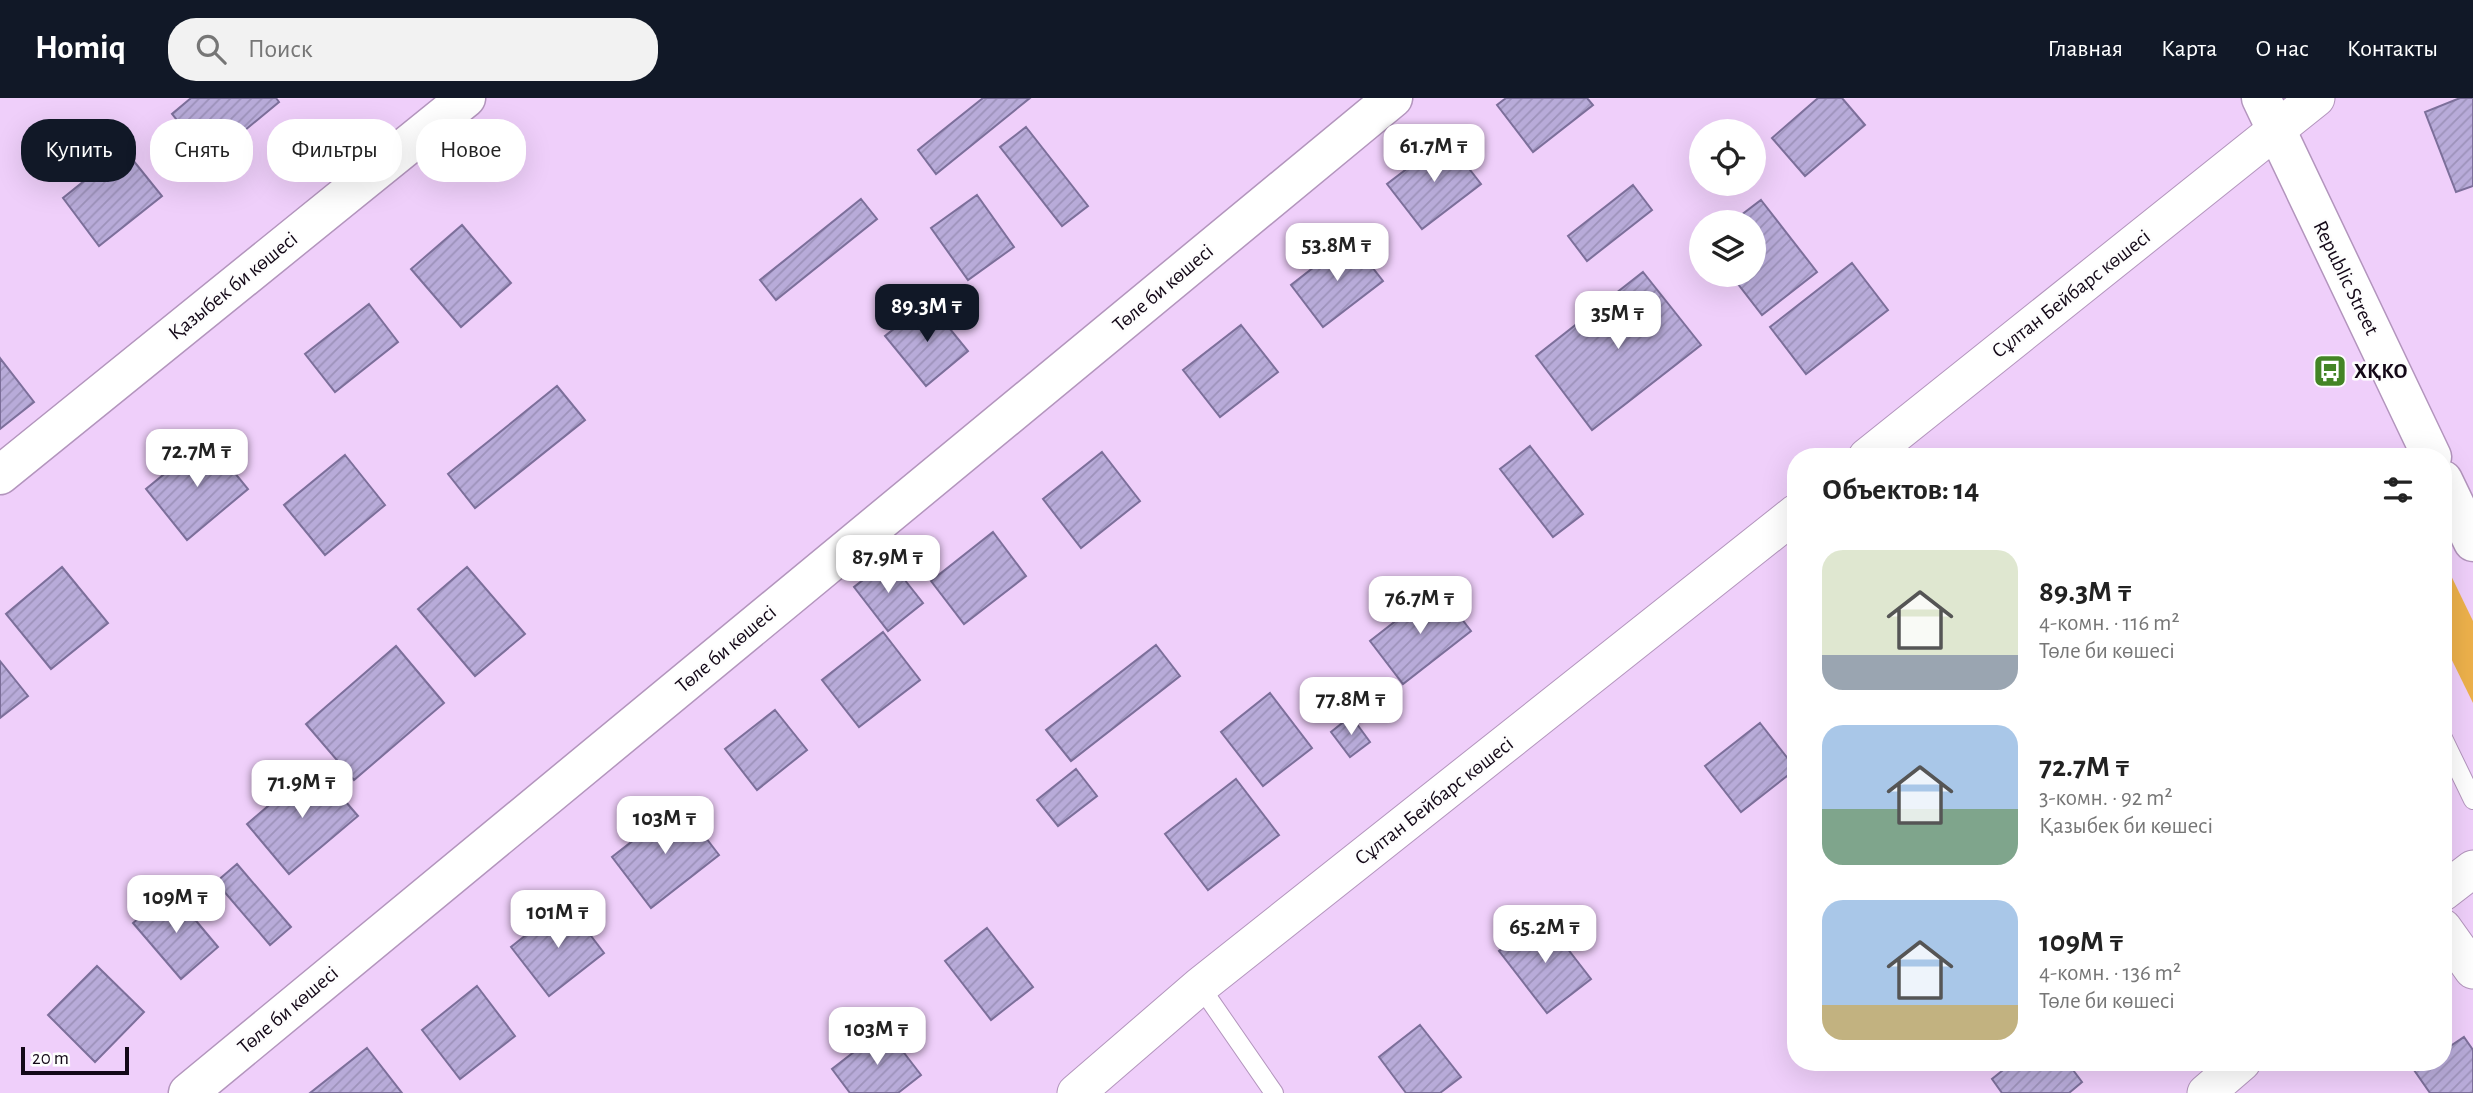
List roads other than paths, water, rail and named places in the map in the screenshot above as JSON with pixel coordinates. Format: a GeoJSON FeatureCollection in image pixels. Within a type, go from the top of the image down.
{"type":"FeatureCollection","features":[{"type":"Feature","properties":{"kind":"street","name":"Қазыбек би көшесі"},"geometry":{"type":"LineString","coordinates":[[0,475],[466,98]]}},
{"type":"Feature","properties":{"kind":"street","name":"Төле би көшесі"},"geometry":{"type":"LineString","coordinates":[[188,1093],[1393,98]]}},
{"type":"Feature","properties":{"kind":"street","name":"Сұлтан Бейбарс көшесі"},"geometry":{"type":"LineString","coordinates":[[1878,448],[2269,115],[2316,98]]}},
{"type":"Feature","properties":{"kind":"street","name":"Republic Street"},"geometry":{"type":"LineString","coordinates":[[2269,115],[2426,448]]}},
{"type":"Feature","properties":{"kind":"street","name":"Republic Street"},"geometry":{"type":"LineString","coordinates":[[2452,501],[2473,542]]}},
{"type":"Feature","properties":{"kind":"street","name":"Сұлтан Бейбарс көшесі"},"geometry":{"type":"LineString","coordinates":[[1076,1093],[1200,986],[1787,520]]}},
{"type":"Feature","properties":{"kind":"street"},"geometry":{"type":"LineString","coordinates":[[2452,884],[2473,869]]}},
{"type":"Feature","properties":{"kind":"street"},"geometry":{"type":"LineString","coordinates":[[2452,941],[2473,970]]}},
{"type":"Feature","properties":{"kind":"street"},"geometry":{"type":"LineString","coordinates":[[2206,1093],[2232,1071]]}},
{"type":"Feature","properties":{"kind":"lane"},"geometry":{"type":"LineString","coordinates":[[2452,757],[2473,800]]}},
{"type":"Feature","properties":{"kind":"lane"},"geometry":{"type":"LineString","coordinates":[[1200,986],[1274,1093]]}},
{"type":"Feature","properties":{"kind":"place","name":"ХҚКО"},"geometry":{"type":"Point","coordinates":[2330,371]}}]}
